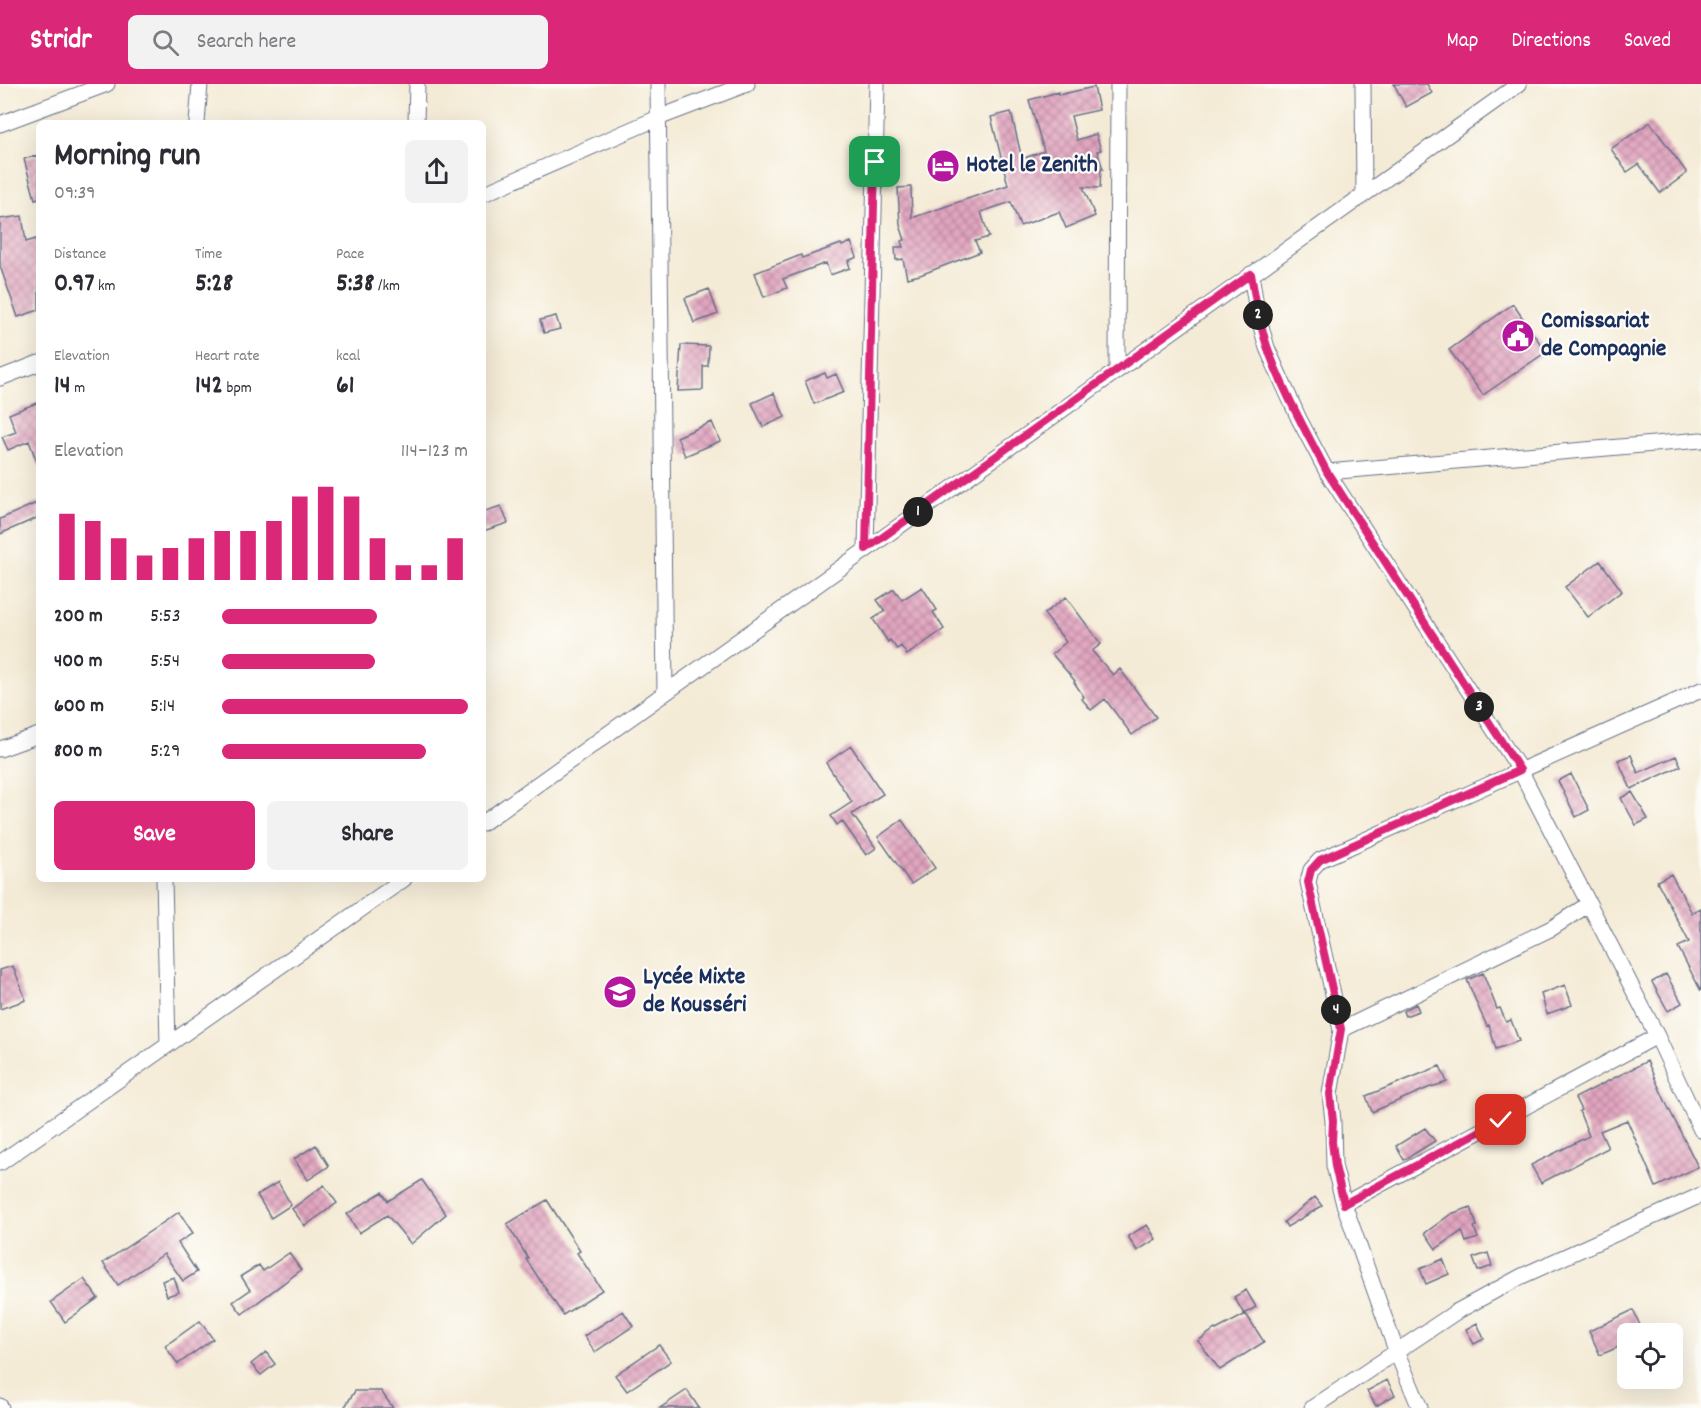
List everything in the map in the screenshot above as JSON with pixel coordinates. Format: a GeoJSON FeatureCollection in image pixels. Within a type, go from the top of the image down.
{"type":"FeatureCollection","features":[{"type":"Feature","properties":{"kind":"street"},"geometry":{"type":"LineString","coordinates":[[0,124],[107,84]]}},
{"type":"Feature","properties":{"kind":"street"},"geometry":{"type":"LineString","coordinates":[[197,120],[200,84]]}},
{"type":"Feature","properties":{"kind":"street"},"geometry":{"type":"LineString","coordinates":[[416,120],[417,84]]}},
{"type":"Feature","properties":{"kind":"street"},"geometry":{"type":"LineString","coordinates":[[658,84],[665,693]]}},
{"type":"Feature","properties":{"kind":"street"},"geometry":{"type":"LineString","coordinates":[[486,193],[658,118],[747,84]]}},
{"type":"Feature","properties":{"kind":"street"},"geometry":{"type":"LineString","coordinates":[[866,549],[877,84]]}},
{"type":"Feature","properties":{"kind":"street"},"geometry":{"type":"LineString","coordinates":[[1117,369],[1118,84]]}},
{"type":"Feature","properties":{"kind":"street"},"geometry":{"type":"LineString","coordinates":[[1363,84],[1364,193]]}},
{"type":"Feature","properties":{"kind":"street"},"geometry":{"type":"LineString","coordinates":[[486,821],[1519,84]]}},
{"type":"Feature","properties":{"kind":"street"},"geometry":{"type":"LineString","coordinates":[[1251,274],[1257,312],[1267,348],[1299,419],[1327,472],[1520,770],[1657,1036],[1701,1130]]}},
{"type":"Feature","properties":{"kind":"street"},"geometry":{"type":"LineString","coordinates":[[0,378],[36,364]]}},
{"type":"Feature","properties":{"kind":"street"},"geometry":{"type":"LineString","coordinates":[[1327,472],[1701,440]]}},
{"type":"Feature","properties":{"kind":"street"},"geometry":{"type":"LineString","coordinates":[[1420,1408],[1397,1353],[1344,1204],[1335,1166],[1330,1094],[1341,1029],[1308,882],[1311,870],[1320,860],[1701,690]]}},
{"type":"Feature","properties":{"kind":"street"},"geometry":{"type":"LineString","coordinates":[[0,749],[36,736]]}},
{"type":"Feature","properties":{"kind":"street"},"geometry":{"type":"LineString","coordinates":[[164,882],[168,1045]]}},
{"type":"Feature","properties":{"kind":"street"},"geometry":{"type":"LineString","coordinates":[[0,1163],[399,882]]}},
{"type":"Feature","properties":{"kind":"street"},"geometry":{"type":"LineString","coordinates":[[1341,1029],[1552,928],[1588,904]]}},
{"type":"Feature","properties":{"kind":"street"},"geometry":{"type":"LineString","coordinates":[[1344,1204],[1657,1036]]}},
{"type":"Feature","properties":{"kind":"street"},"geometry":{"type":"LineString","coordinates":[[1312,1408],[1456,1312],[1522,1276],[1701,1195]]}},
{"type":"Feature","properties":{"kind":"building"},"geometry":{"type":"Polygon","coordinates":[[[1394,84],[1427,84],[1432,93],[1406,107],[1394,84]]]}},
{"type":"Feature","properties":{"kind":"building"},"geometry":{"type":"Polygon","coordinates":[[[1094,87],[1099,110],[1071,116],[1077,140],[1096,134],[1101,150],[1097,151],[1103,169],[1101,169],[1100,188],[1083,187],[1095,216],[1066,228],[1059,212],[1020,226],[1011,202],[981,212],[989,237],[975,241],[980,252],[907,278],[903,259],[896,260],[895,247],[903,247],[901,241],[905,240],[900,225],[898,188],[911,187],[912,218],[1008,185],[991,117],[1011,112],[1022,159],[1044,151],[1029,100],[1058,92],[1058,95],[1094,87]]]}},
{"type":"Feature","properties":{"kind":"building"},"geometry":{"type":"Polygon","coordinates":[[[1650,122],[1687,173],[1660,193],[1639,164],[1627,172],[1611,149],[1650,122]]]}},
{"type":"Feature","properties":{"kind":"building"},"geometry":{"type":"Polygon","coordinates":[[[36,156],[36,199],[35,199],[24,159],[36,156]]]}},
{"type":"Feature","properties":{"kind":"building"},"geometry":{"type":"Polygon","coordinates":[[[22,216],[26,242],[36,239],[36,311],[18,317],[0,266],[0,219],[22,216]]]}},
{"type":"Feature","properties":{"kind":"building"},"geometry":{"type":"Polygon","coordinates":[[[851,242],[857,257],[848,261],[850,268],[830,275],[826,263],[783,279],[787,288],[764,297],[755,273],[801,255],[802,258],[851,242]]]}},
{"type":"Feature","properties":{"kind":"building"},"geometry":{"type":"Polygon","coordinates":[[[709,289],[718,314],[694,323],[685,298],[709,289]]]}},
{"type":"Feature","properties":{"kind":"building"},"geometry":{"type":"Polygon","coordinates":[[[1513,304],[1546,352],[1483,395],[1449,350],[1513,304]]]}},
{"type":"Feature","properties":{"kind":"building"},"geometry":{"type":"Polygon","coordinates":[[[556,316],[560,329],[544,333],[540,320],[556,316]]]}},
{"type":"Feature","properties":{"kind":"building"},"geometry":{"type":"Polygon","coordinates":[[[681,345],[709,346],[708,366],[703,366],[703,390],[678,391],[681,345]]]}},
{"type":"Feature","properties":{"kind":"building"},"geometry":{"type":"Polygon","coordinates":[[[825,373],[827,378],[836,374],[844,392],[814,404],[805,381],[825,373]]]}},
{"type":"Feature","properties":{"kind":"building"},"geometry":{"type":"Polygon","coordinates":[[[774,393],[785,417],[763,427],[752,403],[774,393]]]}},
{"type":"Feature","properties":{"kind":"building"},"geometry":{"type":"Polygon","coordinates":[[[36,403],[36,460],[29,441],[8,450],[2,437],[16,432],[9,414],[36,403]]]}},
{"type":"Feature","properties":{"kind":"building"},"geometry":{"type":"Polygon","coordinates":[[[712,422],[720,441],[685,456],[677,437],[712,422]]]}},
{"type":"Feature","properties":{"kind":"building"},"geometry":{"type":"Polygon","coordinates":[[[36,503],[36,518],[0,534],[0,519],[36,503]]]}},
{"type":"Feature","properties":{"kind":"building"},"geometry":{"type":"Polygon","coordinates":[[[501,506],[508,523],[486,530],[486,511],[501,506]]]}},
{"type":"Feature","properties":{"kind":"building"},"geometry":{"type":"Polygon","coordinates":[[[1600,561],[1622,591],[1588,617],[1565,587],[1600,561]]]}},
{"type":"Feature","properties":{"kind":"building"},"geometry":{"type":"Polygon","coordinates":[[[922,587],[937,610],[933,612],[944,629],[907,655],[901,646],[897,649],[890,640],[888,642],[873,619],[885,611],[877,600],[894,589],[902,600],[922,587]]]}},
{"type":"Feature","properties":{"kind":"building"},"geometry":{"type":"Polygon","coordinates":[[[1066,597],[1101,644],[1092,651],[1113,675],[1120,669],[1156,717],[1132,735],[1105,699],[1091,710],[1082,699],[1084,697],[1075,681],[1052,654],[1066,642],[1044,614],[1066,597]]]}},
{"type":"Feature","properties":{"kind":"building"},"geometry":{"type":"Polygon","coordinates":[[[851,746],[883,794],[852,814],[876,848],[866,855],[842,821],[837,825],[831,816],[852,802],[826,763],[851,746]]]}},
{"type":"Feature","properties":{"kind":"building"},"geometry":{"type":"Polygon","coordinates":[[[1631,755],[1638,773],[1676,756],[1681,766],[1631,789],[1618,760],[1631,755]]]}},
{"type":"Feature","properties":{"kind":"building"},"geometry":{"type":"Polygon","coordinates":[[[1571,774],[1589,810],[1576,817],[1558,781],[1571,774]]]}},
{"type":"Feature","properties":{"kind":"building"},"geometry":{"type":"Polygon","coordinates":[[[1632,792],[1648,819],[1636,825],[1621,798],[1632,792]]]}},
{"type":"Feature","properties":{"kind":"building"},"geometry":{"type":"Polygon","coordinates":[[[902,820],[935,868],[911,884],[878,837],[902,820]]]}},
{"type":"Feature","properties":{"kind":"building"},"geometry":{"type":"Polygon","coordinates":[[[1671,874],[1692,913],[1701,908],[1701,991],[1678,947],[1689,942],[1657,881],[1671,874]]]}},
{"type":"Feature","properties":{"kind":"building"},"geometry":{"type":"Polygon","coordinates":[[[13,966],[26,1000],[0,1009],[0,970],[13,966]]]}},
{"type":"Feature","properties":{"kind":"building"},"geometry":{"type":"Polygon","coordinates":[[[1483,973],[1497,1009],[1500,1008],[1506,1022],[1511,1020],[1519,1041],[1496,1049],[1489,1025],[1487,1026],[1467,980],[1483,973]]]}},
{"type":"Feature","properties":{"kind":"building"},"geometry":{"type":"Polygon","coordinates":[[[1666,974],[1682,1003],[1668,1011],[1652,982],[1666,974]]]}},
{"type":"Feature","properties":{"kind":"building"},"geometry":{"type":"Polygon","coordinates":[[[1565,985],[1572,1005],[1547,1014],[1541,994],[1565,985]]]}},
{"type":"Feature","properties":{"kind":"building"},"geometry":{"type":"Polygon","coordinates":[[[1416,1004],[1419,1011],[1405,1016],[1403,1011],[1416,1004]]]}},
{"type":"Feature","properties":{"kind":"building"},"geometry":{"type":"Polygon","coordinates":[[[1647,1061],[1698,1167],[1656,1187],[1627,1120],[1600,1131],[1608,1148],[1541,1183],[1531,1165],[1589,1136],[1575,1098],[1647,1061]]]}},
{"type":"Feature","properties":{"kind":"building"},"geometry":{"type":"Polygon","coordinates":[[[1440,1066],[1447,1082],[1372,1112],[1366,1096],[1440,1066]]]}},
{"type":"Feature","properties":{"kind":"building"},"geometry":{"type":"Polygon","coordinates":[[[1425,1128],[1435,1141],[1404,1160],[1396,1146],[1425,1128]]]}},
{"type":"Feature","properties":{"kind":"building"},"geometry":{"type":"Polygon","coordinates":[[[316,1145],[329,1166],[308,1180],[294,1159],[316,1145]]]}},
{"type":"Feature","properties":{"kind":"building"},"geometry":{"type":"Polygon","coordinates":[[[422,1180],[446,1214],[411,1244],[387,1215],[359,1233],[347,1214],[382,1192],[388,1201],[422,1180]]]}},
{"type":"Feature","properties":{"kind":"building"},"geometry":{"type":"Polygon","coordinates":[[[278,1182],[291,1205],[271,1218],[257,1195],[278,1182]]]}},
{"type":"Feature","properties":{"kind":"building"},"geometry":{"type":"Polygon","coordinates":[[[324,1185],[337,1203],[305,1226],[292,1209],[324,1185]]]}},
{"type":"Feature","properties":{"kind":"building"},"geometry":{"type":"Polygon","coordinates":[[[1315,1197],[1322,1206],[1287,1227],[1284,1222],[1315,1197]]]}},
{"type":"Feature","properties":{"kind":"building"},"geometry":{"type":"Polygon","coordinates":[[[547,1200],[580,1251],[577,1253],[602,1290],[563,1315],[526,1259],[528,1258],[507,1224],[547,1200]]]}},
{"type":"Feature","properties":{"kind":"building"},"geometry":{"type":"Polygon","coordinates":[[[1471,1207],[1478,1238],[1466,1242],[1462,1231],[1436,1249],[1425,1233],[1451,1214],[1471,1207]]]}},
{"type":"Feature","properties":{"kind":"building"},"geometry":{"type":"Polygon","coordinates":[[[179,1212],[193,1233],[178,1243],[197,1272],[183,1281],[164,1254],[118,1285],[103,1263],[179,1212]]]}},
{"type":"Feature","properties":{"kind":"building"},"geometry":{"type":"Polygon","coordinates":[[[1147,1225],[1156,1239],[1137,1251],[1128,1236],[1147,1225]]]}},
{"type":"Feature","properties":{"kind":"building"},"geometry":{"type":"Polygon","coordinates":[[[289,1253],[301,1270],[242,1314],[233,1302],[250,1290],[241,1276],[259,1265],[263,1271],[289,1253]]]}},
{"type":"Feature","properties":{"kind":"building"},"geometry":{"type":"Polygon","coordinates":[[[1488,1253],[1492,1266],[1478,1271],[1473,1258],[1488,1253]]]}},
{"type":"Feature","properties":{"kind":"building"},"geometry":{"type":"Polygon","coordinates":[[[1443,1259],[1449,1274],[1426,1284],[1420,1269],[1443,1259]]]}},
{"type":"Feature","properties":{"kind":"building"},"geometry":{"type":"Polygon","coordinates":[[[174,1277],[179,1292],[167,1296],[162,1281],[174,1277]]]}},
{"type":"Feature","properties":{"kind":"building"},"geometry":{"type":"Polygon","coordinates":[[[84,1279],[98,1298],[65,1322],[51,1302],[84,1279]]]}},
{"type":"Feature","properties":{"kind":"building"},"geometry":{"type":"Polygon","coordinates":[[[1246,1290],[1256,1307],[1244,1314],[1234,1297],[1246,1290]]]}},
{"type":"Feature","properties":{"kind":"building"},"geometry":{"type":"Polygon","coordinates":[[[1633,1310],[1639,1323],[1617,1323],[1617,1348],[1600,1355],[1589,1331],[1633,1310]]]}},
{"type":"Feature","properties":{"kind":"building"},"geometry":{"type":"Polygon","coordinates":[[[623,1311],[633,1326],[595,1352],[584,1336],[623,1311]]]}},
{"type":"Feature","properties":{"kind":"building"},"geometry":{"type":"Polygon","coordinates":[[[1246,1314],[1264,1342],[1220,1370],[1198,1341],[1215,1329],[1246,1314]]]}},
{"type":"Feature","properties":{"kind":"building"},"geometry":{"type":"Polygon","coordinates":[[[200,1321],[213,1339],[178,1364],[165,1346],[200,1321]]]}},
{"type":"Feature","properties":{"kind":"building"},"geometry":{"type":"Polygon","coordinates":[[[1477,1323],[1484,1339],[1474,1344],[1466,1329],[1477,1323]]]}},
{"type":"Feature","properties":{"kind":"building"},"geometry":{"type":"Polygon","coordinates":[[[659,1345],[671,1361],[627,1391],[615,1375],[659,1345]]]}},
{"type":"Feature","properties":{"kind":"building"},"geometry":{"type":"Polygon","coordinates":[[[266,1352],[275,1364],[261,1375],[251,1364],[266,1352]]]}},
{"type":"Feature","properties":{"kind":"building"},"geometry":{"type":"Polygon","coordinates":[[[1387,1380],[1395,1395],[1376,1406],[1367,1391],[1387,1380]]]}},
{"type":"Feature","properties":{"kind":"building"},"geometry":{"type":"Polygon","coordinates":[[[687,1390],[699,1408],[660,1408],[687,1390]]]}},
{"type":"Feature","properties":{"kind":"building"},"geometry":{"type":"Polygon","coordinates":[[[355,1391],[381,1391],[393,1408],[344,1408],[355,1391]]]}},
{"type":"Feature","properties":{"kind":"place","name":"Hotel le Zenith"},"geometry":{"type":"Point","coordinates":[943,166]}},
{"type":"Feature","properties":{"kind":"place","name":"Comissariat de Compagnie"},"geometry":{"type":"Point","coordinates":[1518,336]}},
{"type":"Feature","properties":{"kind":"place","name":"Lycée Mixte de Kousséri"},"geometry":{"type":"Point","coordinates":[620,992]}},
{"type":"Feature","properties":{"kind":"route"},"geometry":{"type":"LineString","coordinates":[[875,162],[866,549],[1251,274],[1257,312],[1267,348],[1299,419],[1327,472],[1520,770],[1320,860],[1311,870],[1308,882],[1341,1029],[1330,1094],[1335,1166],[1344,1204],[1501,1120]]}}]}
